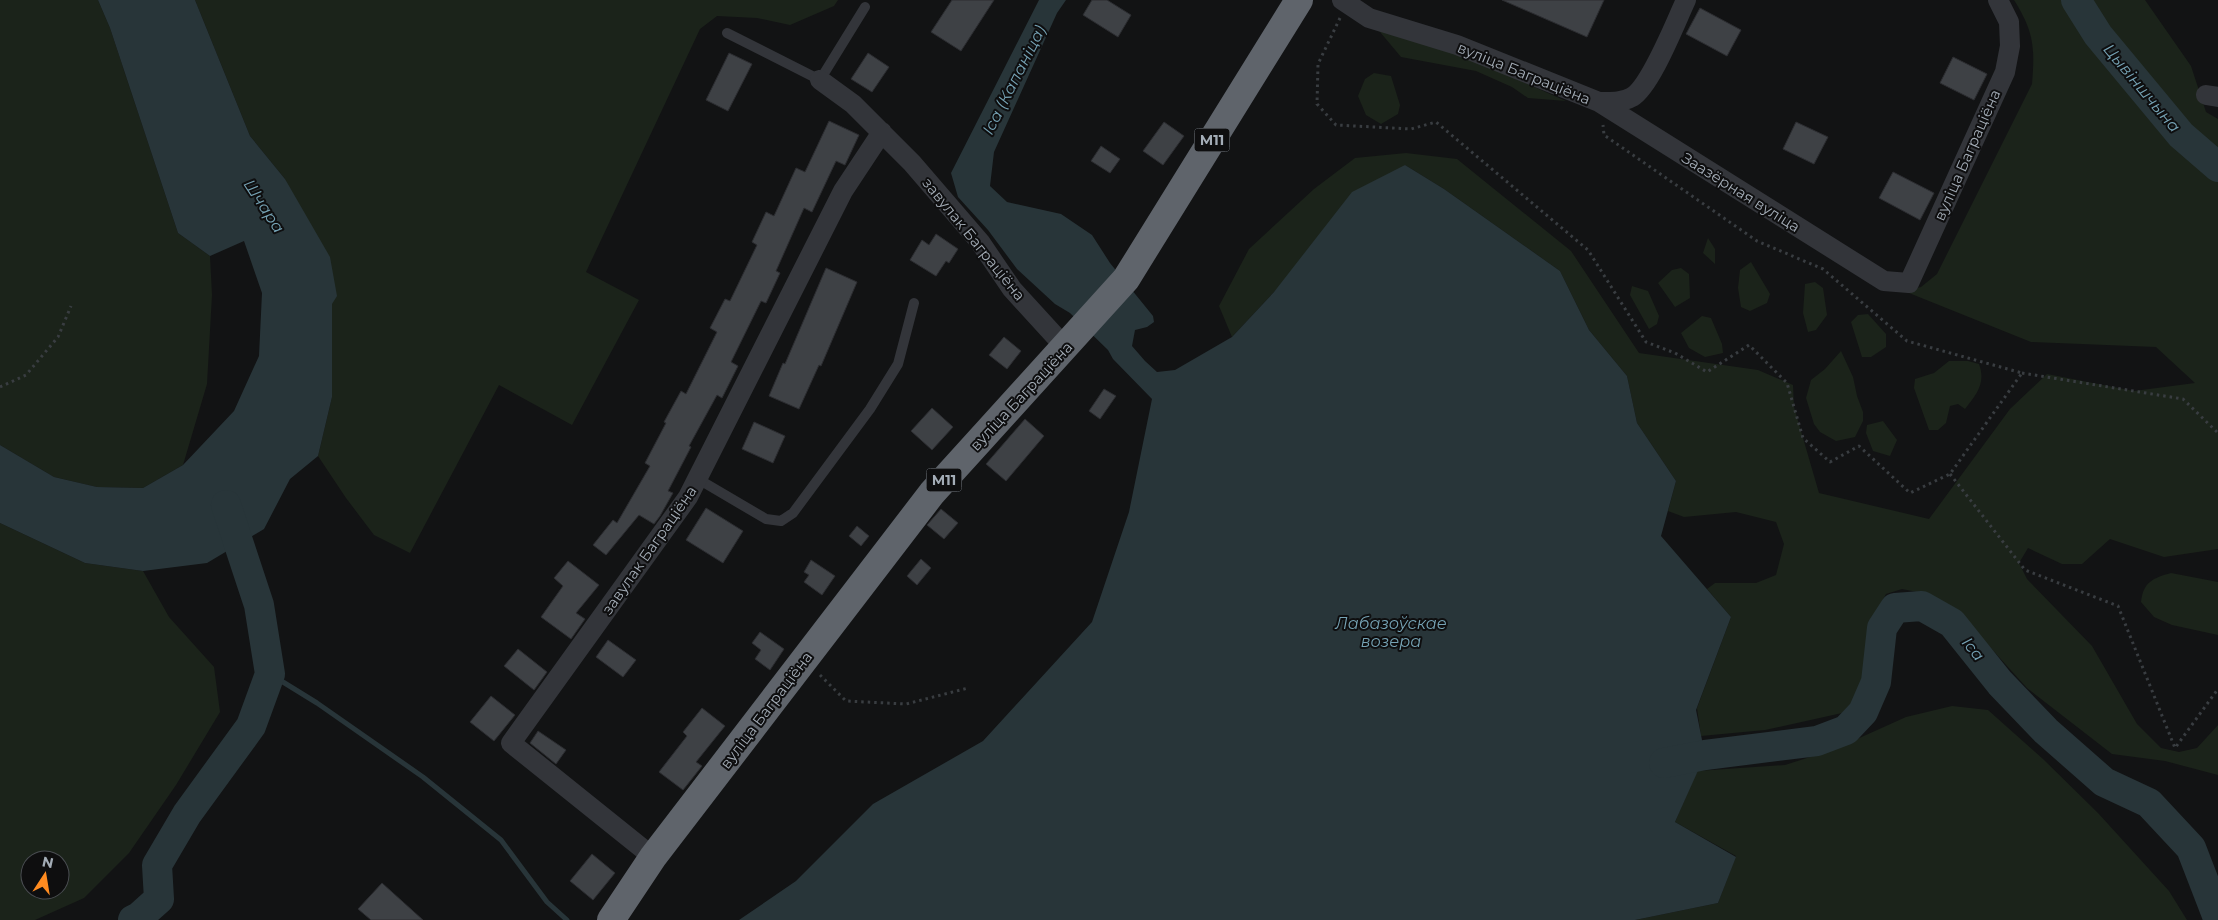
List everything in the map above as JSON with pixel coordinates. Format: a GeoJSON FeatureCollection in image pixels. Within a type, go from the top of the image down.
{"type":"FeatureCollection","features":[{"type":"Feature","properties":{"kind":"highway","name":"вуліца Баграціёна"},"geometry":{"type":"LineString","coordinates":[[611,920],[653,857],[932,493],[1126,279],[1299,0]]}},
{"type":"Feature","properties":{"kind":"street","name":"вуліца Баграціёна"},"geometry":{"type":"LineString","coordinates":[[1345,2],[1369,18],[1457,45],[1599,102],[1620,102],[1634,96],[1646,84],[1686,0]]}},
{"type":"Feature","properties":{"kind":"street","name":"вуліца Баграціёна"},"geometry":{"type":"LineString","coordinates":[[1884,281],[1909,284],[2005,72],[2010,46],[2009,22],[1998,0]]}},
{"type":"Feature","properties":{"kind":"street","name":"завулак Баграціёна"},"geometry":{"type":"LineString","coordinates":[[820,80],[853,104],[882,132],[980,242],[1012,290],[1074,338]]}},
{"type":"Feature","properties":{"kind":"street","name":"Заазёрная вуліца"},"geometry":{"type":"LineString","coordinates":[[1599,102],[1884,281]]}},
{"type":"Feature","properties":{"kind":"street","name":"завулак Баграціёна"},"geometry":{"type":"LineString","coordinates":[[653,857],[511,743],[688,497],[844,191],[882,132]]}},
{"type":"Feature","properties":{"kind":"lane"},"geometry":{"type":"LineString","coordinates":[[727,33],[820,80],[864,8]]}},
{"type":"Feature","properties":{"kind":"lane"},"geometry":{"type":"LineString","coordinates":[[698,479],[766,519],[781,521],[794,513],[870,409],[898,364],[914,303]]}},
{"type":"Feature","properties":{"kind":"path"},"geometry":{"type":"LineString","coordinates":[[1345,2],[1318,64],[1316,104],[1336,125],[1411,129],[1436,122],[1588,250],[1646,342],[1675,353],[1707,372],[1750,345],[1787,383],[1804,438],[1830,462],[1859,446],[1910,493],[1950,474],[2022,373]]}},
{"type":"Feature","properties":{"kind":"path"},"geometry":{"type":"LineString","coordinates":[[1599,102],[1604,135],[1757,242],[1823,269],[1907,340],[2022,373],[2183,399],[2218,433]]}},
{"type":"Feature","properties":{"kind":"path"},"geometry":{"type":"LineString","coordinates":[[0,387],[26,375],[58,337],[71,306]]}},
{"type":"Feature","properties":{"kind":"path"},"geometry":{"type":"LineString","coordinates":[[1950,474],[2025,570],[2118,606],[2175,748],[2218,689]]}},
{"type":"Feature","properties":{"kind":"path"},"geometry":{"type":"LineString","coordinates":[[814,669],[846,701],[906,704],[968,688]]}},
{"type":"Feature","properties":{"kind":"shaded area"},"geometry":{"type":"Polygon","coordinates":[[[0,0],[98,0],[110,28],[178,233],[210,256],[212,295],[207,384],[183,465],[143,488],[97,487],[54,477],[0,445],[0,0]]]}},
{"type":"Feature","properties":{"kind":"shaded area"},"geometry":{"type":"Polygon","coordinates":[[[195,0],[838,0],[834,6],[790,25],[757,18],[717,16],[700,29],[586,272],[639,300],[572,425],[499,385],[410,553],[374,535],[318,456],[332,397],[332,304],[285,179],[250,136],[195,0]]]}},
{"type":"Feature","properties":{"kind":"shaded area"},"geometry":{"type":"Polygon","coordinates":[[[2014,0],[2145,0],[2191,66],[2206,112],[2218,119],[2218,549],[2164,557],[2110,539],[2082,564],[2062,564],[2028,548],[2019,563],[2027,579],[2092,646],[2137,724],[2161,748],[2179,752],[2197,748],[2218,725],[2218,775],[2165,761],[2112,754],[2027,688],[1959,613],[1927,594],[1902,589],[1886,594],[1880,606],[1869,639],[1862,684],[1852,704],[1842,713],[1765,730],[1701,736],[1697,708],[1731,617],[1707,589],[1715,583],[1756,583],[1776,575],[1784,544],[1776,522],[1736,512],[1684,517],[1668,511],[1676,481],[1637,423],[1627,376],[1589,330],[1560,271],[1444,189],[1405,165],[1274,292],[1232,337],[1219,306],[1249,249],[1314,189],[1355,158],[1406,153],[1457,159],[1571,251],[1639,353],[1758,370],[1793,385],[1794,407],[1819,493],[1929,519],[2010,409],[2047,374],[2134,391],[2195,383],[2156,347],[2031,342],[1904,291],[1921,287],[1937,274],[2032,84],[2032,40],[2026,21],[2014,0]]]}},
{"type":"Feature","properties":{"kind":"shaded area"},"geometry":{"type":"Polygon","coordinates":[[[1375,26],[1455,52],[1566,101],[1528,98],[1512,87],[1476,71],[1401,57],[1375,26]]]}},
{"type":"Feature","properties":{"kind":"shaded area"},"geometry":{"type":"Polygon","coordinates":[[[1374,73],[1391,76],[1400,105],[1398,114],[1381,124],[1366,115],[1358,96],[1365,79],[1374,73]]]}},
{"type":"Feature","properties":{"kind":"shaded area"},"geometry":{"type":"Polygon","coordinates":[[[1708,238],[1715,249],[1715,264],[1703,253],[1708,238]]]}},
{"type":"Feature","properties":{"kind":"shaded area"},"geometry":{"type":"Polygon","coordinates":[[[1751,262],[1770,294],[1767,303],[1750,311],[1741,307],[1738,288],[1740,270],[1751,262]]]}},
{"type":"Feature","properties":{"kind":"shaded area"},"geometry":{"type":"Polygon","coordinates":[[[1681,268],[1689,274],[1690,298],[1675,307],[1658,283],[1672,270],[1681,268]]]}},
{"type":"Feature","properties":{"kind":"shaded area"},"geometry":{"type":"Polygon","coordinates":[[[1815,282],[1823,288],[1827,315],[1816,330],[1808,332],[1803,313],[1805,284],[1815,282]]]}},
{"type":"Feature","properties":{"kind":"shaded area"},"geometry":{"type":"Polygon","coordinates":[[[1632,286],[1648,291],[1659,316],[1657,324],[1649,329],[1630,295],[1632,286]]]}},
{"type":"Feature","properties":{"kind":"shaded area"},"geometry":{"type":"Polygon","coordinates":[[[1868,314],[1886,334],[1886,347],[1871,357],[1862,357],[1851,322],[1858,315],[1868,314]]]}},
{"type":"Feature","properties":{"kind":"shaded area"},"geometry":{"type":"Polygon","coordinates":[[[1702,316],[1711,318],[1722,344],[1723,353],[1705,357],[1689,348],[1681,333],[1702,316]]]}},
{"type":"Feature","properties":{"kind":"shaded area"},"geometry":{"type":"Polygon","coordinates":[[[1841,351],[1853,377],[1863,412],[1863,421],[1855,437],[1836,441],[1820,432],[1814,424],[1806,398],[1811,380],[1825,369],[1841,351]]]}},
{"type":"Feature","properties":{"kind":"shaded area"},"geometry":{"type":"Polygon","coordinates":[[[1949,361],[1968,361],[1979,364],[1981,383],[1977,393],[1965,409],[1958,404],[1950,406],[1946,423],[1938,430],[1929,430],[1914,388],[1915,379],[1934,373],[1949,361]]]}},
{"type":"Feature","properties":{"kind":"shaded area"},"geometry":{"type":"Polygon","coordinates":[[[1883,421],[1897,440],[1890,456],[1873,451],[1866,433],[1867,425],[1883,421]]]}},
{"type":"Feature","properties":{"kind":"shaded area"},"geometry":{"type":"Polygon","coordinates":[[[0,523],[85,563],[143,571],[169,617],[214,667],[220,712],[176,785],[129,853],[84,898],[35,920],[0,920],[0,523]]]}},
{"type":"Feature","properties":{"kind":"shaded area"},"geometry":{"type":"Polygon","coordinates":[[[2171,573],[2218,582],[2218,635],[2172,625],[2154,617],[2141,602],[2144,590],[2150,582],[2171,573]]]}},
{"type":"Feature","properties":{"kind":"shaded area"},"geometry":{"type":"Polygon","coordinates":[[[1952,706],[1988,710],[2043,759],[2098,813],[2169,891],[2187,920],[1635,920],[1718,903],[1736,856],[1675,822],[1697,771],[1785,765],[1835,749],[1906,717],[1952,706]]]}},
{"type":"Feature","properties":{"kind":"water","name":"Шчара"},"geometry":{"type":"Polygon","coordinates":[[[98,0],[195,0],[250,136],[285,179],[330,257],[337,296],[332,304],[332,397],[318,456],[290,479],[264,529],[207,563],[143,571],[85,563],[0,523],[0,445],[54,477],[97,487],[143,488],[183,465],[234,411],[259,356],[262,293],[244,241],[210,256],[178,233],[110,28],[98,0]]]}},
{"type":"Feature","properties":{"kind":"water","name":"Лабазоўскае возера"},"geometry":{"type":"Polygon","coordinates":[[[1039,0],[1066,0],[1057,13],[994,152],[990,186],[1007,202],[1061,214],[1092,235],[1110,263],[1153,316],[1154,322],[1147,327],[1135,330],[1132,346],[1157,372],[1175,370],[1232,337],[1274,292],[1352,192],[1405,165],[1444,189],[1560,271],[1589,330],[1627,376],[1637,423],[1676,481],[1661,536],[1731,617],[1696,710],[1705,755],[1675,822],[1736,857],[1718,903],[1635,920],[739,920],[796,881],[873,804],[983,741],[1092,622],[1129,512],[1152,399],[1113,359],[1108,350],[1070,313],[1055,304],[1017,269],[988,230],[958,197],[951,173],[1039,0]]]}},
{"type":"Feature","properties":{"kind":"building"},"geometry":{"type":"Polygon","coordinates":[[[952,0],[994,0],[961,51],[931,32],[952,0]]]}},
{"type":"Feature","properties":{"kind":"building"},"geometry":{"type":"Polygon","coordinates":[[[1092,0],[1107,0],[1131,15],[1118,37],[1083,15],[1092,0]]]}},
{"type":"Feature","properties":{"kind":"building"},"geometry":{"type":"Polygon","coordinates":[[[1502,0],[1604,0],[1587,37],[1502,0]]]}},
{"type":"Feature","properties":{"kind":"building"},"geometry":{"type":"Polygon","coordinates":[[[1700,8],[1741,30],[1727,56],[1686,34],[1700,8]]]}},
{"type":"Feature","properties":{"kind":"building"},"geometry":{"type":"Polygon","coordinates":[[[729,53],[752,64],[728,111],[706,100],[729,53]]]}},
{"type":"Feature","properties":{"kind":"building"},"geometry":{"type":"Polygon","coordinates":[[[868,53],[889,67],[872,92],[851,79],[868,53]]]}},
{"type":"Feature","properties":{"kind":"building"},"geometry":{"type":"Polygon","coordinates":[[[1953,57],[1987,74],[1974,100],[1940,83],[1953,57]]]}},
{"type":"Feature","properties":{"kind":"building"},"geometry":{"type":"Polygon","coordinates":[[[829,121],[859,135],[845,165],[836,161],[812,212],[804,208],[776,271],[780,273],[766,303],[761,301],[731,362],[738,366],[722,398],[717,395],[689,446],[691,447],[668,491],[673,493],[660,516],[654,524],[639,515],[606,555],[593,545],[613,520],[617,523],[650,466],[645,463],[681,391],[686,394],[717,332],[710,328],[725,299],[730,301],[757,245],[752,242],[766,212],[774,216],[796,168],[805,172],[829,121]]]}},
{"type":"Feature","properties":{"kind":"building"},"geometry":{"type":"Polygon","coordinates":[[[1164,122],[1184,136],[1163,165],[1143,151],[1164,122]]]}},
{"type":"Feature","properties":{"kind":"building"},"geometry":{"type":"Polygon","coordinates":[[[1796,122],[1828,137],[1814,164],[1783,149],[1796,122]]]}},
{"type":"Feature","properties":{"kind":"building"},"geometry":{"type":"Polygon","coordinates":[[[1101,146],[1120,159],[1110,173],[1091,161],[1101,146]]]}},
{"type":"Feature","properties":{"kind":"building"},"geometry":{"type":"Polygon","coordinates":[[[1893,172],[1934,193],[1920,220],[1879,198],[1893,172]]]}},
{"type":"Feature","properties":{"kind":"building"},"geometry":{"type":"Polygon","coordinates":[[[936,234],[958,249],[949,263],[946,261],[936,276],[910,260],[922,240],[929,245],[936,234]]]}},
{"type":"Feature","properties":{"kind":"building"},"geometry":{"type":"Polygon","coordinates":[[[826,268],[857,282],[821,366],[819,365],[799,409],[769,396],[783,363],[785,364],[826,268]]]}},
{"type":"Feature","properties":{"kind":"building"},"geometry":{"type":"Polygon","coordinates":[[[1004,337],[1021,351],[1007,369],[989,355],[1004,337]]]}},
{"type":"Feature","properties":{"kind":"building"},"geometry":{"type":"Polygon","coordinates":[[[1104,389],[1116,396],[1100,419],[1089,411],[1104,389]]]}},
{"type":"Feature","properties":{"kind":"building"},"geometry":{"type":"Polygon","coordinates":[[[932,408],[953,427],[932,450],[911,431],[932,408]]]}},
{"type":"Feature","properties":{"kind":"building"},"geometry":{"type":"Polygon","coordinates":[[[1025,419],[1044,436],[1006,481],[986,464],[1025,419]]]}},
{"type":"Feature","properties":{"kind":"building"},"geometry":{"type":"Polygon","coordinates":[[[754,422],[785,436],[773,463],[742,449],[754,422]]]}},
{"type":"Feature","properties":{"kind":"building"},"geometry":{"type":"Polygon","coordinates":[[[706,508],[743,531],[723,563],[686,540],[706,508]]]}},
{"type":"Feature","properties":{"kind":"building"},"geometry":{"type":"Polygon","coordinates":[[[941,509],[958,523],[944,539],[927,525],[941,509]]]}},
{"type":"Feature","properties":{"kind":"building"},"geometry":{"type":"Polygon","coordinates":[[[857,526],[869,536],[861,546],[849,536],[857,526]]]}},
{"type":"Feature","properties":{"kind":"building"},"geometry":{"type":"Polygon","coordinates":[[[921,559],[931,568],[917,585],[907,576],[921,559]]]}},
{"type":"Feature","properties":{"kind":"building"},"geometry":{"type":"Polygon","coordinates":[[[811,560],[835,576],[822,595],[804,582],[809,575],[804,572],[811,560]]]}},
{"type":"Feature","properties":{"kind":"building"},"geometry":{"type":"Polygon","coordinates":[[[568,561],[599,585],[576,613],[585,619],[571,639],[541,617],[563,586],[554,578],[568,561]]]}},
{"type":"Feature","properties":{"kind":"building"},"geometry":{"type":"Polygon","coordinates":[[[760,632],[784,649],[770,670],[755,659],[761,650],[752,643],[760,632]]]}},
{"type":"Feature","properties":{"kind":"building"},"geometry":{"type":"Polygon","coordinates":[[[608,640],[636,660],[623,677],[596,657],[608,640]]]}},
{"type":"Feature","properties":{"kind":"building"},"geometry":{"type":"Polygon","coordinates":[[[518,649],[547,672],[534,690],[504,666],[518,649]]]}},
{"type":"Feature","properties":{"kind":"building"},"geometry":{"type":"Polygon","coordinates":[[[491,696],[515,715],[494,741],[470,722],[491,696]]]}},
{"type":"Feature","properties":{"kind":"building"},"geometry":{"type":"Polygon","coordinates":[[[702,708],[725,726],[696,762],[702,766],[683,790],[659,772],[687,736],[683,732],[702,708]]]}},
{"type":"Feature","properties":{"kind":"building"},"geometry":{"type":"Polygon","coordinates":[[[538,731],[566,750],[556,764],[530,743],[538,731]]]}},
{"type":"Feature","properties":{"kind":"building"},"geometry":{"type":"Polygon","coordinates":[[[592,854],[615,873],[593,900],[570,881],[592,854]]]}},
{"type":"Feature","properties":{"kind":"building"},"geometry":{"type":"Polygon","coordinates":[[[382,883],[423,920],[371,920],[358,909],[382,883]]]}},
{"type":"Feature","properties":{"kind":"waterway","name":"Цывіншчына"},"geometry":{"type":"LineString","coordinates":[[2076,0],[2098,35],[2181,135],[2218,167]]}},
{"type":"Feature","properties":{"kind":"waterway"},"geometry":{"type":"LineString","coordinates":[[133,920],[159,899],[157,865],[187,814],[251,726],[270,674],[259,605],[226,505]]}},
{"type":"Feature","properties":{"kind":"waterway","name":"Іса"},"geometry":{"type":"LineString","coordinates":[[1664,763],[1705,755],[1817,741],[1846,730],[1863,712],[1876,682],[1882,628],[1895,608],[1922,606],[1952,623],[2000,683],[2046,731],[2104,782],[2149,803],[2191,848],[2218,918]]}},
{"type":"Feature","properties":{"kind":"waterway"},"geometry":{"type":"LineString","coordinates":[[270,674],[317,703],[423,777],[501,840],[547,902],[567,920]]}},
{"type":"Feature","properties":{"kind":"water label","name":"Іса (Капаніца)"},"geometry":{"type":"Point","coordinates":[1014,80]}}]}
